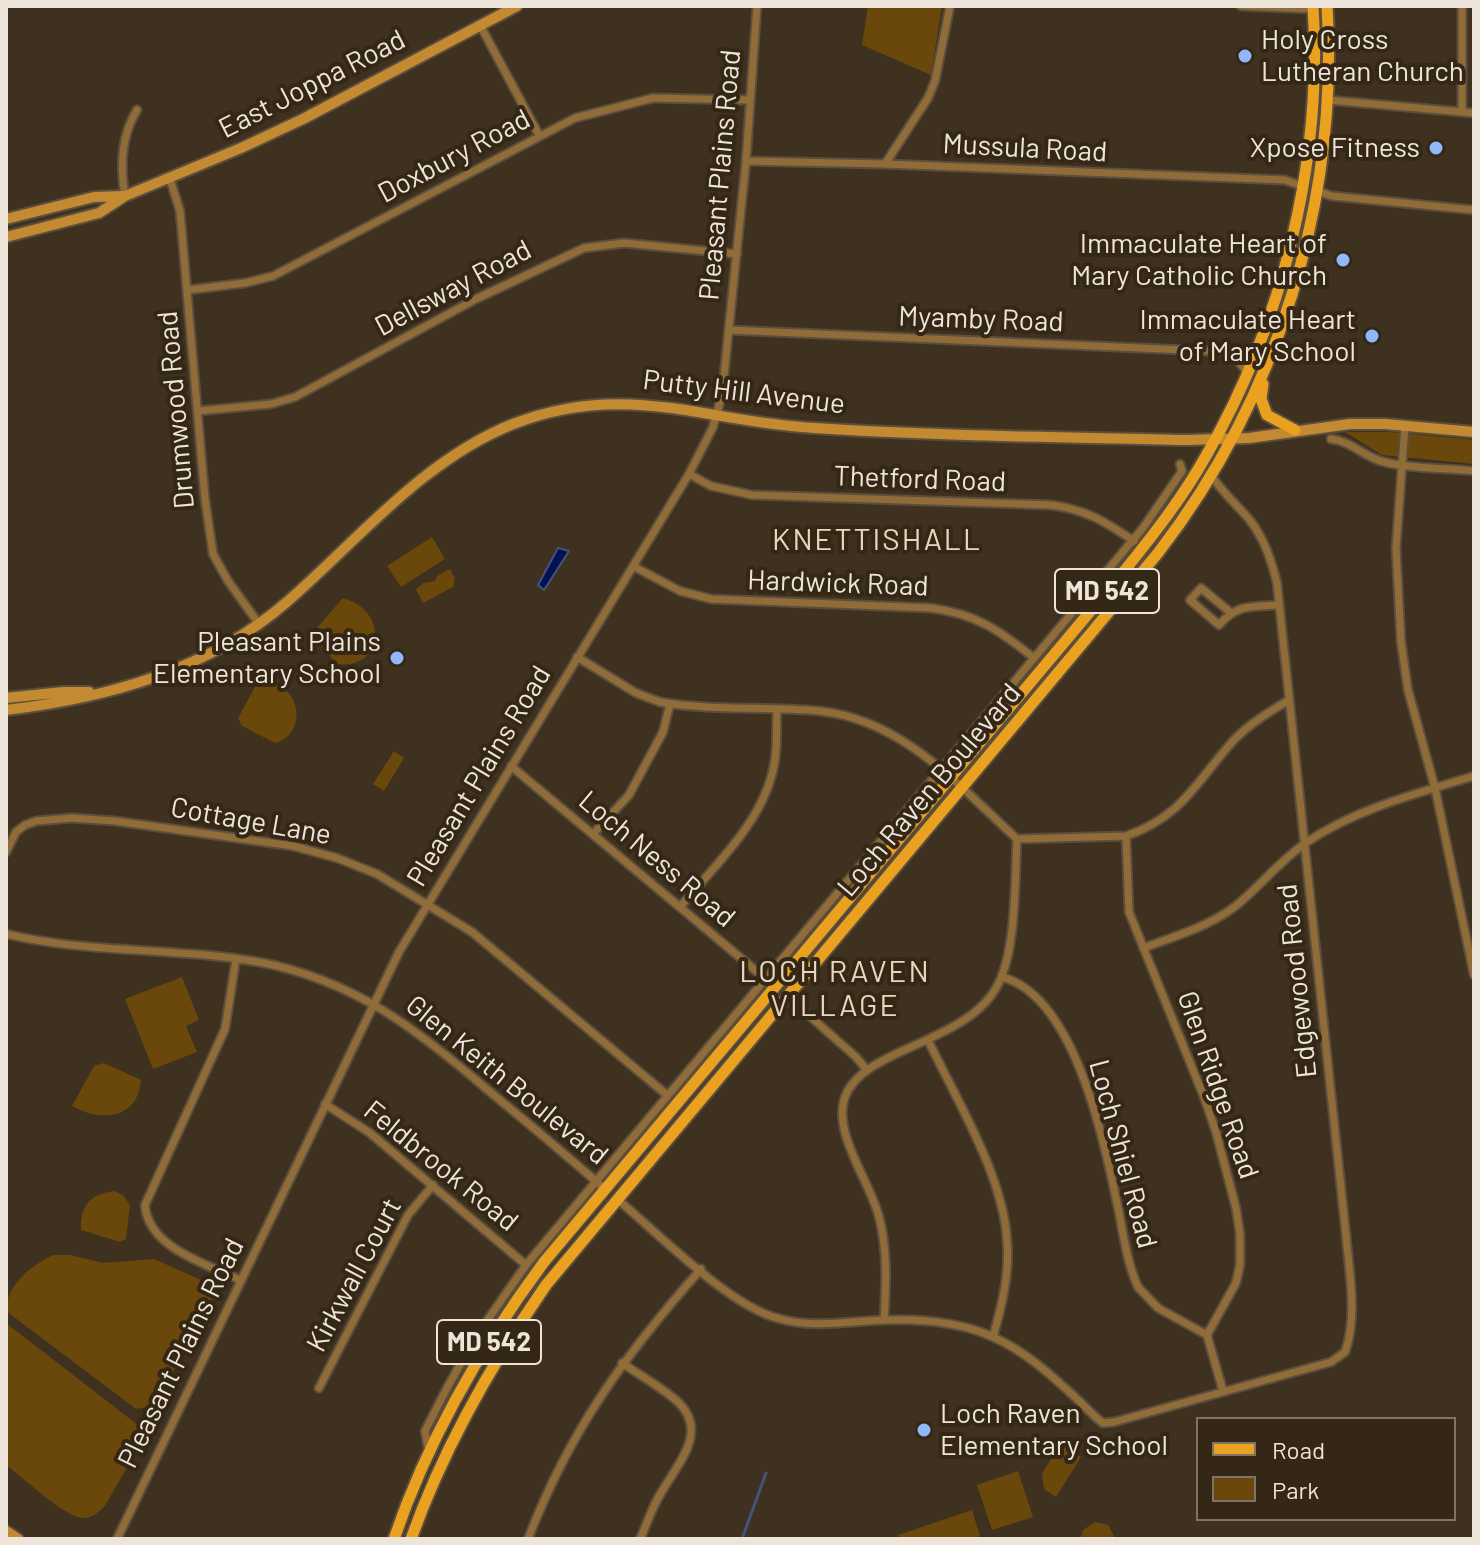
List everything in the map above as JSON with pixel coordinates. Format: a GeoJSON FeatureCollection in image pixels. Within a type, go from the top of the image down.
{"type":"FeatureCollection","features":[{"type":"Feature","properties":{"kind":"main road","name":"Loch Raven Boulevard"},"geometry":{"type":"LineString","coordinates":[[411,1539],[438,1473],[504,1349],[546,1285],[1158,553],[1203,489],[1232,440],[1264,375],[1295,287],[1317,191],[1328,100],[1327,6]]}},
{"type":"Feature","properties":{"kind":"main road","name":"Loch Raven Boulevard"},"geometry":{"type":"LineString","coordinates":[[394,1539],[429,1453],[461,1390],[499,1326],[601,1185],[775,987],[946,774],[1178,499],[1215,440],[1248,372],[1285,263],[1302,186],[1313,98],[1313,7]]}},
{"type":"Feature","properties":{"kind":"main road"},"geometry":{"type":"LineString","coordinates":[[1302,186],[1317,191]]}},
{"type":"Feature","properties":{"kind":"main road"},"geometry":{"type":"LineString","coordinates":[[1264,375],[1261,399],[1264,410],[1270,418],[1295,430]]}},
{"type":"Feature","properties":{"kind":"main road"},"geometry":{"type":"LineString","coordinates":[[775,987],[787,996]]}},
{"type":"Feature","properties":{"kind":"main road"},"geometry":{"type":"LineString","coordinates":[[601,1185],[617,1199]]}},
{"type":"Feature","properties":{"kind":"street","name":"East Joppa Road"},"geometry":{"type":"LineString","coordinates":[[6,237],[99,213],[125,196],[280,131],[517,6]]}},
{"type":"Feature","properties":{"kind":"street","name":"Pleasant Plains Road"},"geometry":{"type":"LineString","coordinates":[[117,1539],[373,1002],[428,904],[689,474],[718,414],[746,161],[757,6]]}},
{"type":"Feature","properties":{"kind":"street"},"geometry":{"type":"LineString","coordinates":[[885,164],[928,98],[939,68],[950,6]]}},
{"type":"Feature","properties":{"kind":"street"},"geometry":{"type":"LineString","coordinates":[[1241,6],[1313,7]]}},
{"type":"Feature","properties":{"kind":"street"},"geometry":{"type":"LineString","coordinates":[[1462,6],[1462,112]]}},
{"type":"Feature","properties":{"kind":"street"},"geometry":{"type":"LineString","coordinates":[[480,25],[539,135]]}},
{"type":"Feature","properties":{"kind":"street","name":"Doxbury Road"},"geometry":{"type":"LineString","coordinates":[[187,290],[245,283],[273,276],[539,135],[587,114],[653,98],[750,100]]}},
{"type":"Feature","properties":{"kind":"street"},"geometry":{"type":"LineString","coordinates":[[1328,100],[1474,113]]}},
{"type":"Feature","properties":{"kind":"street"},"geometry":{"type":"LineString","coordinates":[[125,196],[122,179],[124,147],[127,129],[137,110]]}},
{"type":"Feature","properties":{"kind":"street","name":"Mussula Road"},"geometry":{"type":"LineString","coordinates":[[746,161],[1285,180],[1302,186]]}},
{"type":"Feature","properties":{"kind":"street","name":"Drumwood Road"},"geometry":{"type":"LineString","coordinates":[[170,179],[180,211],[205,499],[213,554],[259,624]]}},
{"type":"Feature","properties":{"kind":"street"},"geometry":{"type":"LineString","coordinates":[[1317,191],[1332,196],[1474,210]]}},
{"type":"Feature","properties":{"kind":"street","name":"East Joppa Road"},"geometry":{"type":"LineString","coordinates":[[6,219],[94,197],[125,196]]}},
{"type":"Feature","properties":{"kind":"street","name":"Dellsway Road"},"geometry":{"type":"LineString","coordinates":[[198,411],[271,404],[295,397],[476,299],[593,245],[624,243],[737,254]]}},
{"type":"Feature","properties":{"kind":"street","name":"Myamby Road"},"geometry":{"type":"LineString","coordinates":[[729,330],[1231,352],[1257,347]]}},
{"type":"Feature","properties":{"kind":"street"},"geometry":{"type":"LineString","coordinates":[[1231,352],[1248,372]]}},
{"type":"Feature","properties":{"kind":"street","name":"Putty Hill Avenue"},"geometry":{"type":"LineString","coordinates":[[6,710],[65,703],[187,666],[259,624],[423,477],[458,451],[540,415],[590,405],[639,403],[813,428],[1215,440],[1350,424],[1405,425],[1474,432]]}},
{"type":"Feature","properties":{"kind":"street"},"geometry":{"type":"LineString","coordinates":[[1405,425],[1396,548],[1399,622],[1408,690],[1435,788],[1474,975]]}},
{"type":"Feature","properties":{"kind":"street"},"geometry":{"type":"LineString","coordinates":[[1331,439],[1347,442],[1379,460],[1474,471]]}},
{"type":"Feature","properties":{"kind":"street","name":"Loch Raven Boulevard"},"geometry":{"type":"LineString","coordinates":[[429,1453],[425,1431],[447,1388],[484,1325],[526,1265],[601,1185],[667,1095],[765,978],[946,774],[1034,658],[1137,544],[1182,471],[1180,464]]}},
{"type":"Feature","properties":{"kind":"street","name":"Thetford Road"},"geometry":{"type":"LineString","coordinates":[[689,474],[711,486],[752,495],[1062,507],[1095,516],[1137,544]]}},
{"type":"Feature","properties":{"kind":"street","name":"Edgewood Road"},"geometry":{"type":"LineString","coordinates":[[1211,475],[1223,494],[1250,520],[1273,564],[1346,1235],[1350,1335],[1345,1352],[1331,1362],[1223,1391]]}},
{"type":"Feature","properties":{"kind":"street"},"geometry":{"type":"LineString","coordinates":[[1203,489],[1223,494]]}},
{"type":"Feature","properties":{"kind":"street","name":"Hardwick Road"},"geometry":{"type":"LineString","coordinates":[[633,566],[680,591],[711,599],[931,608],[963,613],[990,626],[1034,658]]}},
{"type":"Feature","properties":{"kind":"street"},"geometry":{"type":"LineString","coordinates":[[1230,612],[1201,588],[1190,600],[1219,625],[1230,612],[1240,607],[1279,605]]}},
{"type":"Feature","properties":{"kind":"street"},"geometry":{"type":"LineString","coordinates":[[577,657],[636,693],[670,704],[836,713],[867,722],[908,743],[1017,839],[1126,836],[1158,822],[1181,804],[1234,740],[1257,720],[1289,700]]}},
{"type":"Feature","properties":{"kind":"street","name":"Putty Hill Avenue"},"geometry":{"type":"LineString","coordinates":[[6,698],[63,692],[95,693]]}},
{"type":"Feature","properties":{"kind":"street"},"geometry":{"type":"LineString","coordinates":[[593,834],[629,795],[663,732],[670,704]]}},
{"type":"Feature","properties":{"kind":"street"},"geometry":{"type":"LineString","coordinates":[[680,907],[760,806],[774,764],[777,709]]}},
{"type":"Feature","properties":{"kind":"street","name":"Loch Ness Road"},"geometry":{"type":"LineString","coordinates":[[511,766],[775,987]]}},
{"type":"Feature","properties":{"kind":"street"},"geometry":{"type":"LineString","coordinates":[[1143,948],[1187,932],[1230,910],[1304,844],[1368,812],[1474,776]]}},
{"type":"Feature","properties":{"kind":"street","name":"Cottage Lane"},"geometry":{"type":"LineString","coordinates":[[6,852],[16,832],[36,821],[72,818],[115,821],[314,851],[377,874],[484,942],[667,1095]]}},
{"type":"Feature","properties":{"kind":"street","name":"Glen Ridge Road"},"geometry":{"type":"LineString","coordinates":[[1126,836],[1129,912],[1216,1132],[1236,1208],[1240,1234],[1240,1265],[1236,1283],[1207,1335]]}},
{"type":"Feature","properties":{"kind":"street"},"geometry":{"type":"LineString","coordinates":[[884,1320],[886,1253],[879,1217],[845,1134],[842,1116],[845,1096],[850,1086],[867,1070],[973,1014],[991,994],[1002,977],[1010,943],[1017,839]]}},
{"type":"Feature","properties":{"kind":"street","name":"Glen Keith Boulevard"},"geometry":{"type":"LineString","coordinates":[[6,934],[60,943],[236,959],[308,974],[373,1002],[440,1049],[601,1185]]}},
{"type":"Feature","properties":{"kind":"street"},"geometry":{"type":"LineString","coordinates":[[236,959],[225,1029],[145,1205],[150,1227],[164,1243],[240,1280]]}},
{"type":"Feature","properties":{"kind":"street","name":"Loch Shiel Road"},"geometry":{"type":"LineString","coordinates":[[1002,977],[1024,985],[1041,1001],[1055,1020],[1077,1062],[1095,1116],[1138,1287],[1158,1308],[1207,1335]]}},
{"type":"Feature","properties":{"kind":"street"},"geometry":{"type":"LineString","coordinates":[[787,996],[867,1070]]}},
{"type":"Feature","properties":{"kind":"street"},"geometry":{"type":"LineString","coordinates":[[928,1040],[988,1165],[1000,1197],[1007,1257],[1002,1307],[993,1337]]}},
{"type":"Feature","properties":{"kind":"street","name":"Feldbrook Road"},"geometry":{"type":"LineString","coordinates":[[325,1104],[370,1133],[526,1265]]}},
{"type":"Feature","properties":{"kind":"street","name":"Kirkwall Court"},"geometry":{"type":"LineString","coordinates":[[319,1388],[400,1228],[433,1185]]}},
{"type":"Feature","properties":{"kind":"street","name":"Glen Keith Boulevard"},"geometry":{"type":"LineString","coordinates":[[617,1199],[739,1300],[777,1318],[827,1324],[884,1320],[941,1322],[993,1337],[1044,1370],[1103,1423],[1223,1391]]}},
{"type":"Feature","properties":{"kind":"street"},"geometry":{"type":"LineString","coordinates":[[528,1539],[564,1459],[600,1394],[654,1322],[701,1269]]}},
{"type":"Feature","properties":{"kind":"street"},"geometry":{"type":"LineString","coordinates":[[1207,1335],[1223,1391]]}},
{"type":"Feature","properties":{"kind":"street"},"geometry":{"type":"LineString","coordinates":[[622,1363],[681,1405],[692,1432],[688,1449],[659,1496],[640,1539]]}},
{"type":"Feature","properties":{"kind":"street"},"geometry":{"type":"LineString","coordinates":[[6,1531],[18,1539]]}},
{"type":"Feature","properties":{"kind":"green space"},"geometry":{"type":"Polygon","coordinates":[[[868,6],[942,6],[931,75],[862,45],[868,6]]]}},
{"type":"Feature","properties":{"kind":"green space"},"geometry":{"type":"Polygon","coordinates":[[[1345,432],[1390,432],[1474,440],[1474,464],[1382,455],[1345,432]]]}},
{"type":"Feature","properties":{"kind":"green space"},"geometry":{"type":"Polygon","coordinates":[[[432,537],[445,559],[401,587],[387,566],[432,537]]]}},
{"type":"Feature","properties":{"kind":"green space"},"geometry":{"type":"Polygon","coordinates":[[[450,569],[455,578],[453,587],[423,603],[416,589],[424,583],[435,581],[437,576],[450,569]]]}},
{"type":"Feature","properties":{"kind":"green space"},"geometry":{"type":"Polygon","coordinates":[[[343,598],[368,614],[375,638],[365,658],[337,664],[315,638],[316,629],[343,598]]]}},
{"type":"Feature","properties":{"kind":"green space"},"geometry":{"type":"Polygon","coordinates":[[[268,683],[288,692],[296,711],[292,731],[275,743],[242,726],[238,718],[255,687],[268,683]]]}},
{"type":"Feature","properties":{"kind":"green space"},"geometry":{"type":"Polygon","coordinates":[[[394,751],[404,758],[384,791],[373,784],[394,751]]]}},
{"type":"Feature","properties":{"kind":"green space"},"geometry":{"type":"Polygon","coordinates":[[[182,977],[199,1020],[186,1026],[197,1052],[153,1069],[125,999],[182,977]]]}},
{"type":"Feature","properties":{"kind":"green space"},"geometry":{"type":"Polygon","coordinates":[[[104,1063],[141,1080],[133,1103],[116,1114],[105,1115],[72,1106],[94,1066],[104,1063]]]}},
{"type":"Feature","properties":{"kind":"green space"},"geometry":{"type":"Polygon","coordinates":[[[114,1191],[123,1195],[130,1205],[126,1239],[120,1242],[81,1230],[82,1214],[88,1203],[99,1195],[114,1191]]]}},
{"type":"Feature","properties":{"kind":"green space"},"geometry":{"type":"Polygon","coordinates":[[[53,1255],[70,1255],[103,1263],[154,1259],[219,1288],[154,1406],[136,1409],[6,1311],[10,1293],[21,1277],[53,1255]]]}},
{"type":"Feature","properties":{"kind":"green space"},"geometry":{"type":"Polygon","coordinates":[[[6,1323],[147,1432],[105,1506],[93,1516],[83,1518],[66,1512],[6,1465],[6,1323]]]}},
{"type":"Feature","properties":{"kind":"green space"},"geometry":{"type":"Polygon","coordinates":[[[1067,1447],[1081,1457],[1056,1497],[1044,1489],[1042,1473],[1058,1449],[1067,1447]]]}},
{"type":"Feature","properties":{"kind":"green space"},"geometry":{"type":"Polygon","coordinates":[[[1018,1471],[1033,1517],[992,1530],[977,1485],[1018,1471]]]}},
{"type":"Feature","properties":{"kind":"green space"},"geometry":{"type":"Polygon","coordinates":[[[972,1510],[980,1536],[971,1539],[900,1539],[898,1535],[972,1510]]]}},
{"type":"Feature","properties":{"kind":"green space"},"geometry":{"type":"Polygon","coordinates":[[[1095,1522],[1108,1525],[1114,1536],[1112,1539],[1080,1539],[1083,1530],[1095,1522]]]}},
{"type":"Feature","properties":{"kind":"shaded area"},"geometry":{"type":"Polygon","coordinates":[[[558,548],[569,551],[544,590],[538,585],[558,548]]]}},
{"type":"Feature","properties":{"kind":"waterway"},"geometry":{"type":"LineString","coordinates":[[742,1539],[766,1473]]}},
{"type":"Feature","properties":{"kind":"place","name":"Holy Cross Lutheran Church"},"geometry":{"type":"Point","coordinates":[1245,56]}},
{"type":"Feature","properties":{"kind":"place","name":"Xpose Fitness"},"geometry":{"type":"Point","coordinates":[1436,148]}},
{"type":"Feature","properties":{"kind":"place","name":"Immaculate Heart of Mary Catholic Church"},"geometry":{"type":"Point","coordinates":[1343,260]}},
{"type":"Feature","properties":{"kind":"place","name":"Immaculate Heart of Mary School"},"geometry":{"type":"Point","coordinates":[1372,336]}},
{"type":"Feature","properties":{"kind":"place","name":"Pleasant Plains Elementary School"},"geometry":{"type":"Point","coordinates":[397,658]}},
{"type":"Feature","properties":{"kind":"place","name":"Loch Raven Elementary School"},"geometry":{"type":"Point","coordinates":[924,1430]}},
{"type":"Feature","properties":{"kind":"district","name":"KNETTISHALL"},"geometry":{"type":"Point","coordinates":[877,540]}},
{"type":"Feature","properties":{"kind":"district","name":"LOCH RAVEN VILLAGE"},"geometry":{"type":"Point","coordinates":[835,989]}}]}
